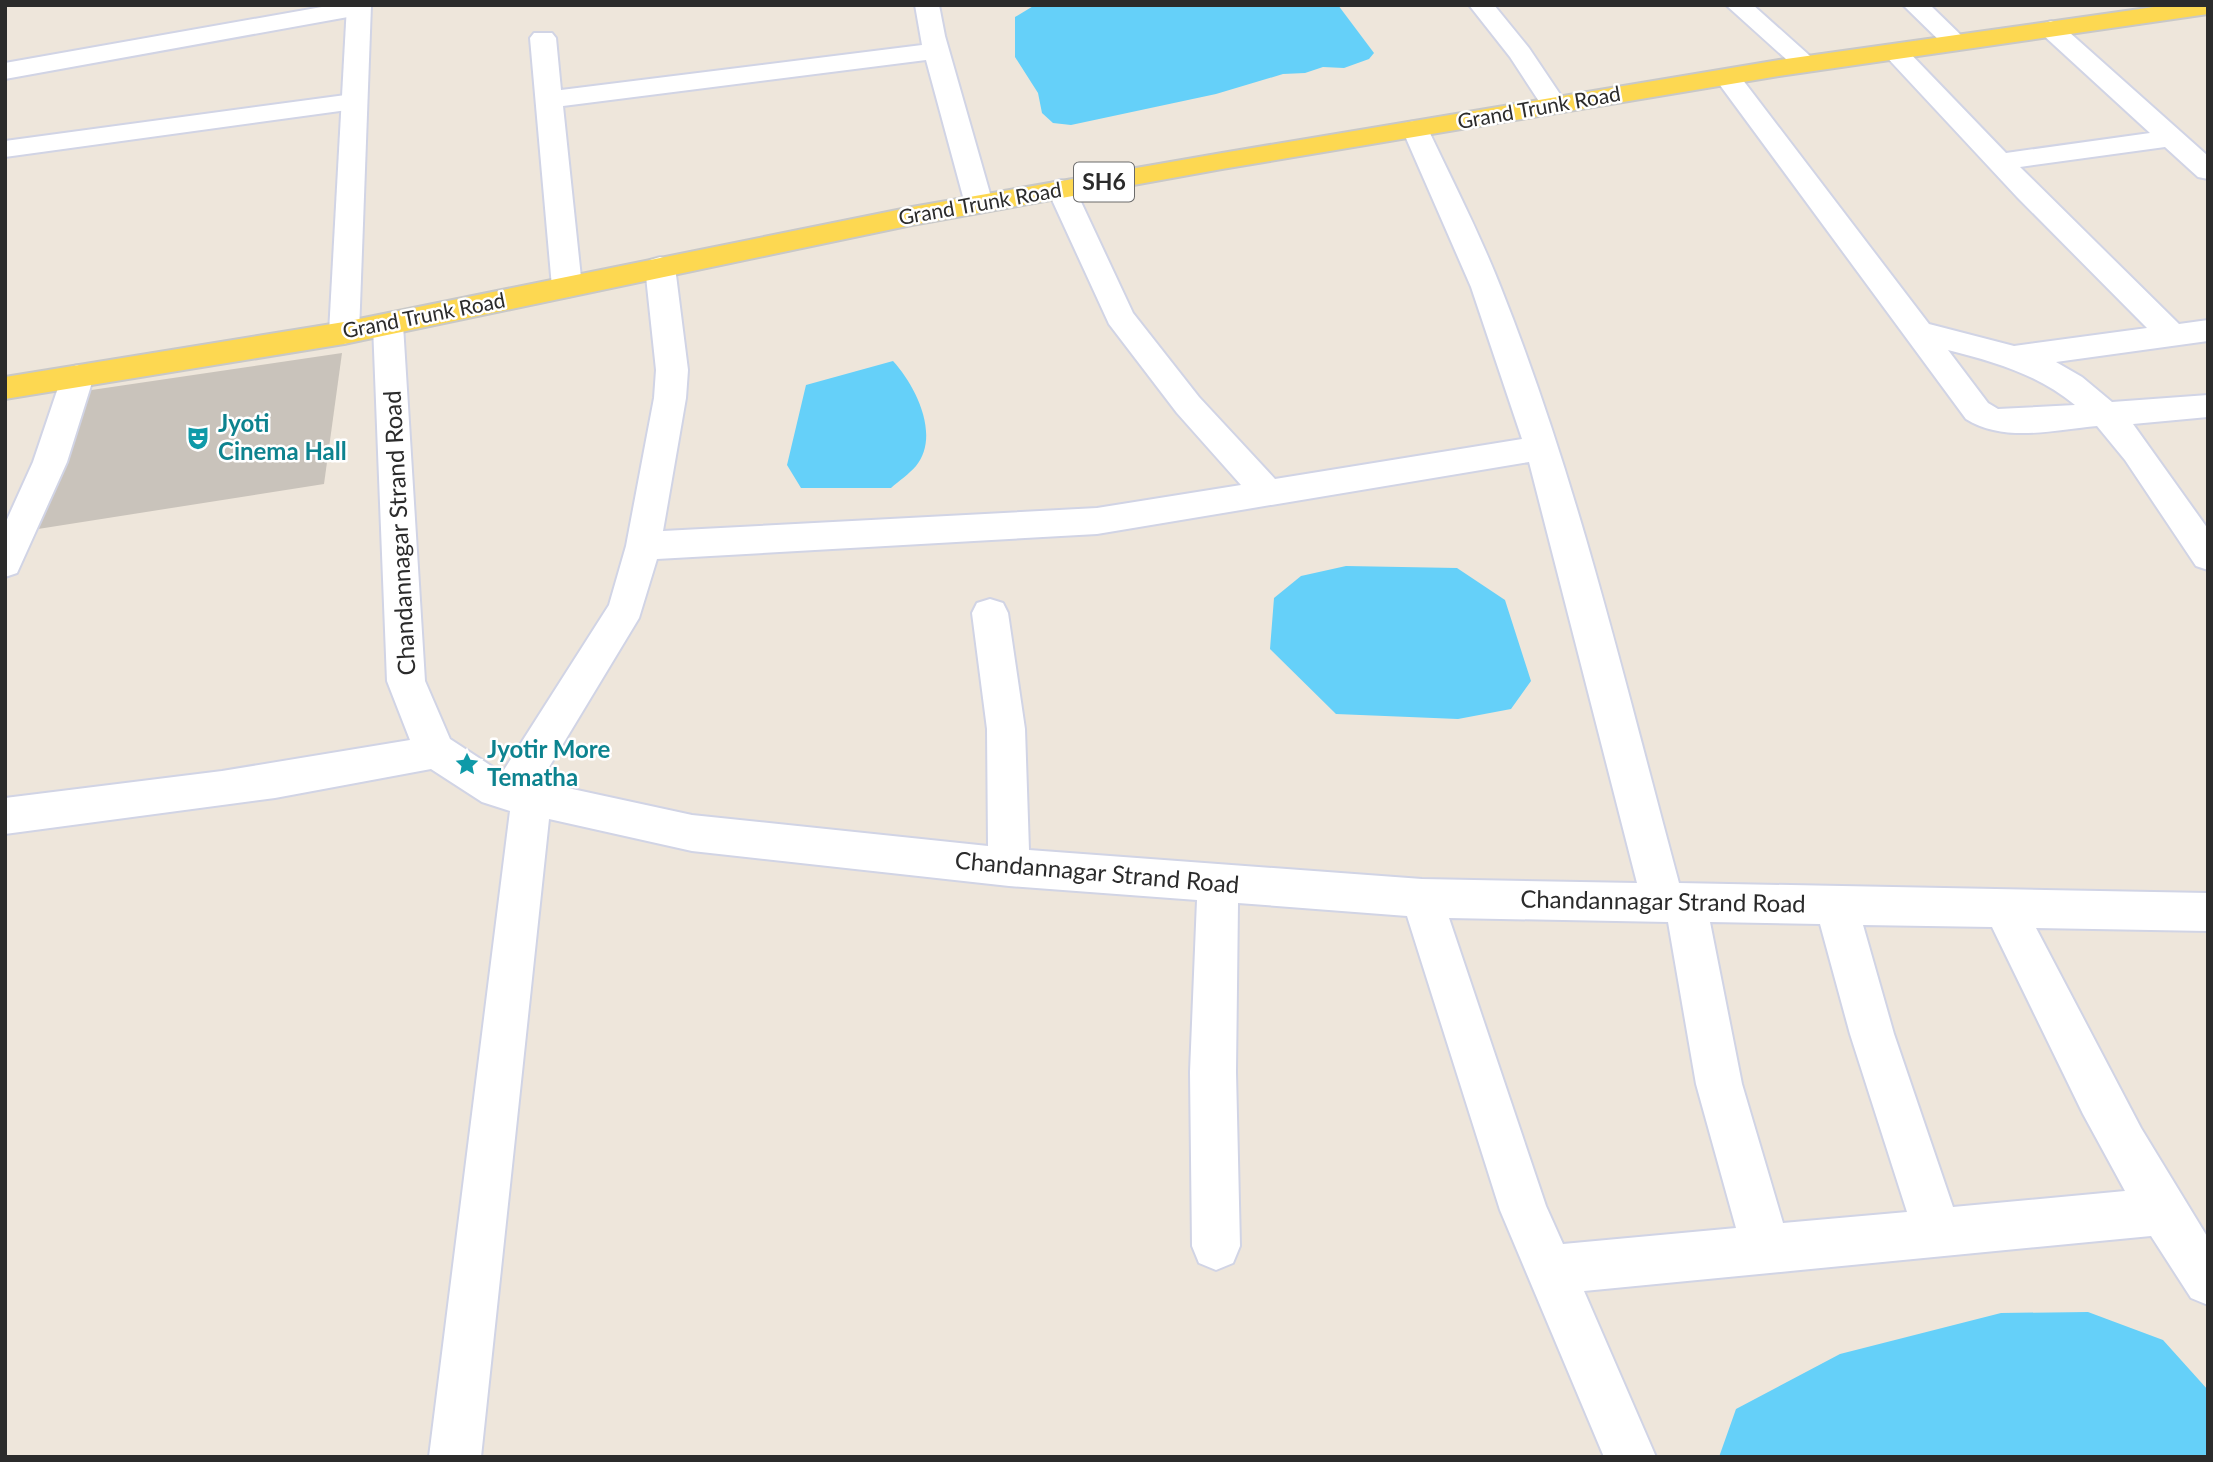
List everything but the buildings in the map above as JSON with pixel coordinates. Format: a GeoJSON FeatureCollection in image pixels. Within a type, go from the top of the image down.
{"type":"FeatureCollection","features":[{"type":"Feature","properties":{"kind":"main road","name":"Grand Trunk Road"},"geometry":{"type":"LineString","coordinates":[[5,388],[344,333],[660,267],[1061,189],[1806,64],[2205,7]]}},
{"type":"Feature","properties":{"kind":"street"},"geometry":{"type":"LineString","coordinates":[[927,5],[936,51],[979,204]]}},
{"type":"Feature","properties":{"kind":"street"},"geometry":{"type":"LineString","coordinates":[[1481,5],[1520,53],[1555,106]]}},
{"type":"Feature","properties":{"kind":"street"},"geometry":{"type":"LineString","coordinates":[[1738,5],[1806,64]]}},
{"type":"Feature","properties":{"kind":"street"},"geometry":{"type":"LineString","coordinates":[[1915,5],[1955,42]]}},
{"type":"Feature","properties":{"kind":"street"},"geometry":{"type":"LineString","coordinates":[[5,71],[359,7],[344,333]]}},
{"type":"Feature","properties":{"kind":"street"},"geometry":{"type":"LineString","coordinates":[[2051,29],[2208,171]]}},
{"type":"Feature","properties":{"kind":"street"},"geometry":{"type":"LineString","coordinates":[[542,38],[567,287]]}},
{"type":"Feature","properties":{"kind":"street"},"geometry":{"type":"LineString","coordinates":[[548,100],[936,51]]}},
{"type":"Feature","properties":{"kind":"street"},"geometry":{"type":"LineString","coordinates":[[1895,51],[1999,162],[2172,335]]}},
{"type":"Feature","properties":{"kind":"street"},"geometry":{"type":"LineString","coordinates":[[1727,77],[1976,411],[1990,419],[2007,422],[2208,406]]}},
{"type":"Feature","properties":{"kind":"street"},"geometry":{"type":"LineString","coordinates":[[5,149],[353,102]]}},
{"type":"Feature","properties":{"kind":"street"},"geometry":{"type":"LineString","coordinates":[[2145,114],[2208,153]]}},
{"type":"Feature","properties":{"kind":"street"},"geometry":{"type":"LineString","coordinates":[[1415,129],[1486,287],[1541,448],[1674,902],[1719,1084],[1766,1249]]}},
{"type":"Feature","properties":{"kind":"street"},"geometry":{"type":"LineString","coordinates":[[1999,162],[2171,138]]}},
{"type":"Feature","properties":{"kind":"street"},"geometry":{"type":"LineString","coordinates":[[1061,189],[1104,284],[1132,335],[1188,405],[1269,494]]}},
{"type":"Feature","properties":{"kind":"street"},"geometry":{"type":"LineString","coordinates":[[455,1457],[521,796],[614,631],[636,579],[670,398],[672,370],[660,267]]}},
{"type":"Feature","properties":{"kind":"street","name":"Chandannagar Strand Road"},"geometry":{"type":"LineString","coordinates":[[388,324],[406,681],[420,721],[436,751],[496,790],[692,832],[1009,867],[1422,898],[2208,912]]}},
{"type":"Feature","properties":{"kind":"street"},"geometry":{"type":"LineString","coordinates":[[1915,331],[2043,368],[2073,386],[2106,415],[2124,436],[2208,556]]}},
{"type":"Feature","properties":{"kind":"street"},"geometry":{"type":"LineString","coordinates":[[2008,357],[2207,332]]}},
{"type":"Feature","properties":{"kind":"street"},"geometry":{"type":"LineString","coordinates":[[5,563],[50,462],[78,376]]}},
{"type":"Feature","properties":{"kind":"street"},"geometry":{"type":"LineString","coordinates":[[643,546],[1097,521],[1541,448]]}},
{"type":"Feature","properties":{"kind":"street"},"geometry":{"type":"LineString","coordinates":[[990,613],[1006,729],[1009,867]]}},
{"type":"Feature","properties":{"kind":"street"},"geometry":{"type":"LineString","coordinates":[[5,816],[164,798],[310,776],[436,751]]}},
{"type":"Feature","properties":{"kind":"street"},"geometry":{"type":"LineString","coordinates":[[1216,1246],[1213,1072],[1217,883]]}},
{"type":"Feature","properties":{"kind":"street"},"geometry":{"type":"LineString","coordinates":[[1422,898],[1493,1120],[1549,1270],[1630,1457]]}},
{"type":"Feature","properties":{"kind":"street"},"geometry":{"type":"LineString","coordinates":[[1836,905],[1872,1034],[1938,1233]]}},
{"type":"Feature","properties":{"kind":"street"},"geometry":{"type":"LineString","coordinates":[[2004,908],[2100,1099],[2163,1211],[2208,1280]]}},
{"type":"Feature","properties":{"kind":"street"},"geometry":{"type":"LineString","coordinates":[[1549,1270],[2163,1211]]}},
{"type":"Feature","properties":{"kind":"water"},"geometry":{"type":"Polygon","coordinates":[[[1035,5],[1338,5],[1374,53],[1369,59],[1344,68],[1323,67],[1305,73],[1283,74],[1216,94],[1071,125],[1053,123],[1042,113],[1038,93],[1015,57],[1015,17],[1035,5]]]}},
{"type":"Feature","properties":{"kind":"water"},"geometry":{"type":"Polygon","coordinates":[[[893,361],[917,397],[926,425],[923,454],[916,466],[891,488],[801,488],[787,465],[806,385],[893,361]]]}},
{"type":"Feature","properties":{"kind":"water"},"geometry":{"type":"Polygon","coordinates":[[[1346,566],[1457,568],[1505,600],[1531,681],[1511,709],[1458,719],[1336,714],[1270,649],[1274,598],[1301,576],[1346,566]]]}},
{"type":"Feature","properties":{"kind":"water"},"geometry":{"type":"Polygon","coordinates":[[[2088,1312],[2163,1340],[2208,1390],[2208,1457],[1719,1457],[1736,1409],[1840,1354],[2001,1313],[2088,1312]]]}},
{"type":"Feature","properties":{"kind":"place","name":"Jyoti Cinema Hall"},"geometry":{"type":"Point","coordinates":[198,438]}},
{"type":"Feature","properties":{"kind":"place","name":"Jyotir More Tematha"},"geometry":{"type":"Point","coordinates":[467,764]}}]}
